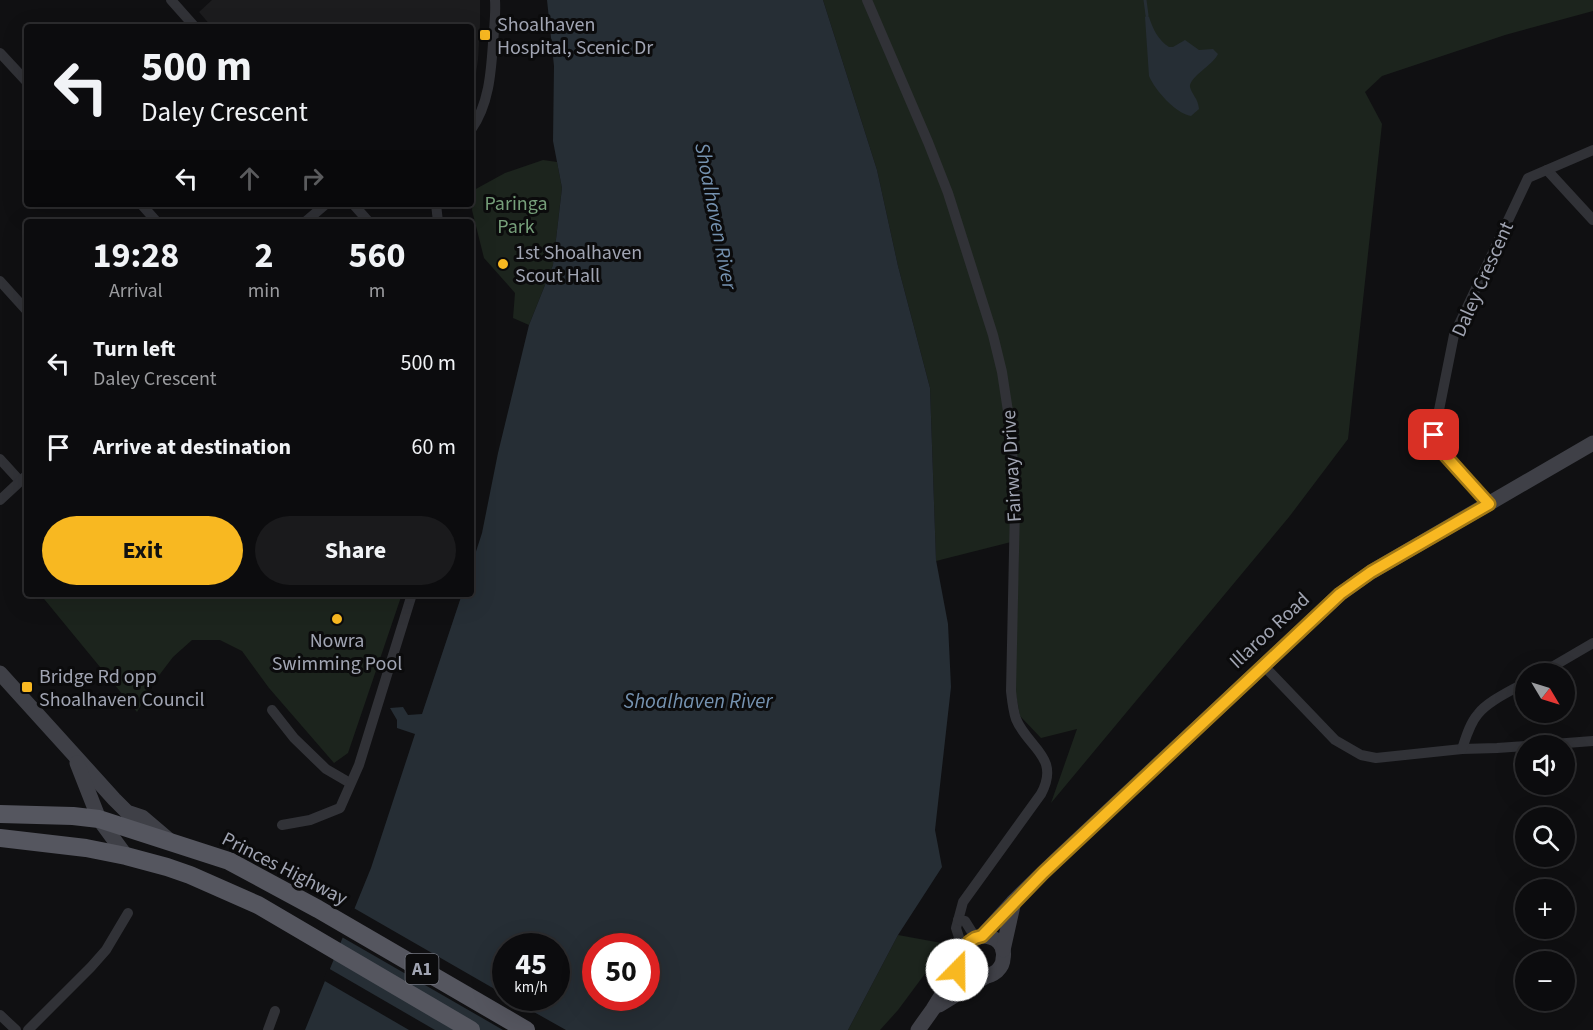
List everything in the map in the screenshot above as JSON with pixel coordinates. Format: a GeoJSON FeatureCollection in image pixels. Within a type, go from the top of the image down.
{"type":"FeatureCollection","features":[{"type":"Feature","properties":{"kind":"highway","name":"Princes Highway"},"geometry":{"type":"LineString","coordinates":[[0,814],[68,815],[99,819],[229,861],[318,909],[526,1030]]}},
{"type":"Feature","properties":{"kind":"highway","name":"A1"},"geometry":{"type":"LineString","coordinates":[[0,838],[126,855],[167,867],[217,886],[258,905],[471,1030]]}},
{"type":"Feature","properties":{"kind":"main road","name":"Illaroo Road"},"geometry":{"type":"LineString","coordinates":[[918,1030],[964,956],[969,942],[978,937],[1325,607],[1355,582],[1593,442]]}},
{"type":"Feature","properties":{"kind":"main road"},"geometry":{"type":"LineString","coordinates":[[0,673],[114,800],[127,812],[141,817],[172,842]]}},
{"type":"Feature","properties":{"kind":"main road"},"geometry":{"type":"LineString","coordinates":[[74,754],[99,819],[126,855]]}},
{"type":"Feature","properties":{"kind":"main road","name":"Illaroo Road"},"geometry":{"type":"LineString","coordinates":[[933,1009],[999,969],[1004,957],[1003,950],[1014,901]]}},
{"type":"Feature","properties":{"kind":"main road"},"geometry":{"type":"LineString","coordinates":[[978,937],[989,936],[995,939],[1003,950]]}},
{"type":"Feature","properties":{"kind":"main road"},"geometry":{"type":"LineString","coordinates":[[964,956],[970,970],[981,975],[988,975]]}},
{"type":"Feature","properties":{"kind":"street"},"geometry":{"type":"LineString","coordinates":[[171,0],[192,24]]}},
{"type":"Feature","properties":{"kind":"street"},"geometry":{"type":"LineString","coordinates":[[474,124],[488,89],[495,0]]}},
{"type":"Feature","properties":{"kind":"street","name":"Fairway Drive"},"geometry":{"type":"LineString","coordinates":[[867,0],[948,193],[993,335],[1002,372],[1011,430],[1015,506],[1011,690],[1013,708],[1021,728],[1047,762],[1048,770],[1048,778],[1041,794],[963,902],[958,920]]}},
{"type":"Feature","properties":{"kind":"street"},"geometry":{"type":"LineString","coordinates":[[0,53],[24,79]]}},
{"type":"Feature","properties":{"kind":"street","name":"Daley Crescent"},"geometry":{"type":"LineString","coordinates":[[1489,504],[1435,444],[1434,435],[1454,335],[1528,178],[1593,150]]}},
{"type":"Feature","properties":{"kind":"street"},"geometry":{"type":"LineString","coordinates":[[1547,170],[1593,220]]}},
{"type":"Feature","properties":{"kind":"street"},"geometry":{"type":"LineString","coordinates":[[144,207],[154,219]]}},
{"type":"Feature","properties":{"kind":"street"},"geometry":{"type":"LineString","coordinates":[[308,219],[322,207]]}},
{"type":"Feature","properties":{"kind":"street"},"geometry":{"type":"LineString","coordinates":[[356,207],[366,219]]}},
{"type":"Feature","properties":{"kind":"street"},"geometry":{"type":"LineString","coordinates":[[0,281],[24,308]]}},
{"type":"Feature","properties":{"kind":"street"},"geometry":{"type":"LineString","coordinates":[[0,459],[24,478],[0,500]]}},
{"type":"Feature","properties":{"kind":"street"},"geometry":{"type":"LineString","coordinates":[[282,825],[310,820],[340,808],[359,765],[411,597]]}},
{"type":"Feature","properties":{"kind":"street"},"geometry":{"type":"LineString","coordinates":[[1559,663],[1593,643]]}},
{"type":"Feature","properties":{"kind":"street"},"geometry":{"type":"LineString","coordinates":[[1263,665],[1335,740],[1361,754],[1376,758],[1462,749],[1515,747]]}},
{"type":"Feature","properties":{"kind":"street"},"geometry":{"type":"LineString","coordinates":[[1462,749],[1469,729],[1478,714],[1495,700],[1515,688]]}},
{"type":"Feature","properties":{"kind":"street"},"geometry":{"type":"LineString","coordinates":[[272,710],[294,738],[326,769],[350,783]]}},
{"type":"Feature","properties":{"kind":"street"},"geometry":{"type":"LineString","coordinates":[[1575,742],[1593,741]]}},
{"type":"Feature","properties":{"kind":"street"},"geometry":{"type":"LineString","coordinates":[[28,1030],[106,950],[128,913]]}},
{"type":"Feature","properties":{"kind":"street"},"geometry":{"type":"LineString","coordinates":[[964,956],[956,928],[958,920],[965,921],[978,937]]}},
{"type":"Feature","properties":{"kind":"street"},"geometry":{"type":"LineString","coordinates":[[268,1030],[275,1011]]}},
{"type":"Feature","properties":{"kind":"street"},"geometry":{"type":"LineString","coordinates":[[0,1015],[16,1030]]}},
{"type":"Feature","properties":{"kind":"shaded area"},"geometry":{"type":"Polygon","coordinates":[[[212,0],[480,0],[478,60],[474,87],[474,24],[209,24],[199,12],[212,0]]]}},
{"type":"Feature","properties":{"kind":"green space"},"geometry":{"type":"Polygon","coordinates":[[[823,0],[1593,0],[1593,11],[1505,35],[1382,76],[1365,92],[1382,124],[1348,439],[1289,517],[1051,803],[1077,729],[1041,738],[1020,716],[1015,690],[1019,540],[936,561],[930,388],[898,266],[877,170],[823,0]]]}},
{"type":"Feature","properties":{"kind":"green space","name":"Paringa Park"},"geometry":{"type":"Polygon","coordinates":[[[543,160],[557,162],[562,188],[553,265],[529,325],[513,318],[515,293],[484,258],[472,210],[474,190],[505,173],[543,160]]]}},
{"type":"Feature","properties":{"kind":"green space"},"geometry":{"type":"Polygon","coordinates":[[[42,597],[401,597],[348,753],[334,763],[269,688],[242,651],[220,640],[192,640],[173,657],[157,678],[137,712],[42,597]]]}},
{"type":"Feature","properties":{"kind":"green space"},"geometry":{"type":"Polygon","coordinates":[[[898,935],[947,944],[898,1010],[880,1030],[848,1030],[898,935]]]}},
{"type":"Feature","properties":{"kind":"water","name":"Shoalhaven River"},"geometry":{"type":"Polygon","coordinates":[[[547,0],[823,0],[877,170],[898,266],[930,388],[936,560],[948,624],[951,687],[935,830],[942,867],[898,935],[848,1030],[305,1030],[371,868],[415,734],[397,728],[397,720],[390,708],[403,707],[408,715],[422,714],[461,597],[474,597],[474,558],[482,533],[498,453],[529,325],[553,265],[562,188],[553,141],[554,66],[547,0]]]}},
{"type":"Feature","properties":{"kind":"water"},"geometry":{"type":"Polygon","coordinates":[[[1147,15],[1159,38],[1169,47],[1185,40],[1199,50],[1213,49],[1218,54],[1191,83],[1190,87],[1199,109],[1191,116],[1166,100],[1149,76],[1145,17],[1147,15]]]}},
{"type":"Feature","properties":{"kind":"pier"},"geometry":{"type":"Polygon","coordinates":[[[352,907],[492,988],[492,1011],[532,1011],[566,1030],[503,1030],[340,936],[352,907]]]}},
{"type":"Feature","properties":{"kind":"pier"},"geometry":{"type":"Polygon","coordinates":[[[328,968],[435,1030],[409,1030],[323,980],[328,968]]]}},
{"type":"Feature","properties":{"kind":"waterway"},"geometry":{"type":"LineString","coordinates":[[1145,0],[1147,15]]}},
{"type":"Feature","properties":{"kind":"place","name":"Shoalhaven Hospital, Scenic Dr"},"geometry":{"type":"Point","coordinates":[485,35]}},
{"type":"Feature","properties":{"kind":"place","name":"1st Shoalhaven Scout Hall"},"geometry":{"type":"Point","coordinates":[503,264]}},
{"type":"Feature","properties":{"kind":"place","name":"Nowra Swimming Pool"},"geometry":{"type":"Point","coordinates":[337,619]}},
{"type":"Feature","properties":{"kind":"place","name":"Bridge Rd opp Shoalhaven Council"},"geometry":{"type":"Point","coordinates":[27,687]}},
{"type":"Feature","properties":{"kind":"route"},"geometry":{"type":"LineString","coordinates":[[957,970],[964,959],[969,942],[982,936],[1043,873],[1310,620],[1355,582],[1489,504],[1435,444],[1434,435]]}}]}
